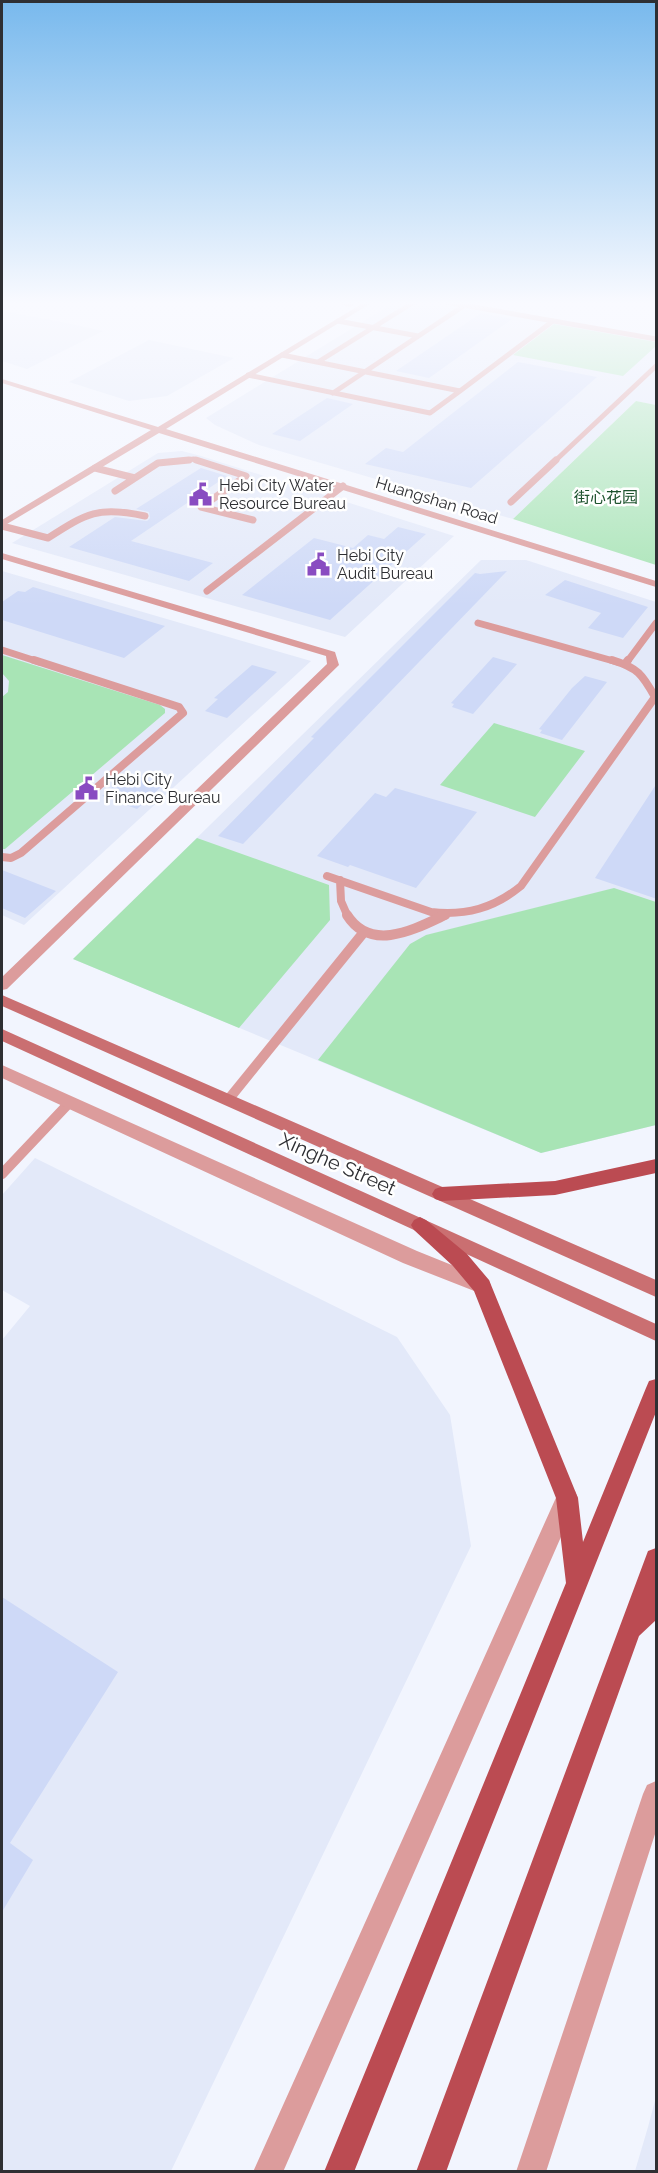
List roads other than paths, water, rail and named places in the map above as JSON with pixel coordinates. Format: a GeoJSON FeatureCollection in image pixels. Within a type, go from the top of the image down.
{"type":"FeatureCollection","features":[{"type":"Feature","properties":{"kind":"main road","name":"Xinghe Street"},"geometry":{"type":"LineString","coordinates":[[2,1000],[657,1289]]}},
{"type":"Feature","properties":{"kind":"main road","name":"Xinghe Street"},"geometry":{"type":"LineString","coordinates":[[2,1035],[657,1333]]}},
{"type":"Feature","properties":{"kind":"main road"},"geometry":{"type":"LineString","coordinates":[[441,1194],[555,1188],[657,1166]]}},
{"type":"Feature","properties":{"kind":"main road"},"geometry":{"type":"LineString","coordinates":[[420,1225],[460,1260],[482,1286],[567,1498],[577,1585]]}},
{"type":"Feature","properties":{"kind":"main road"},"geometry":{"type":"LineString","coordinates":[[339,2172],[657,1388]]}},
{"type":"Feature","properties":{"kind":"main road"},"geometry":{"type":"LineString","coordinates":[[431,2172],[657,1558]]}},
{"type":"Feature","properties":{"kind":"main road"},"geometry":{"type":"LineString","coordinates":[[629,1632],[657,1604]]}},
{"type":"Feature","properties":{"kind":"street","name":"Huangshan Road"},"geometry":{"type":"LineString","coordinates":[[74,403],[146,426],[168,424],[657,574]]}},
{"type":"Feature","properties":{"kind":"street","name":"Huangshan Road"},"geometry":{"type":"LineString","coordinates":[[93,403],[343,486],[657,584]]}},
{"type":"Feature","properties":{"kind":"street"},"geometry":{"type":"LineString","coordinates":[[2,525],[95,468],[192,403]]}},
{"type":"Feature","properties":{"kind":"street"},"geometry":{"type":"LineString","coordinates":[[168,424],[202,403]]}},
{"type":"Feature","properties":{"kind":"street"},"geometry":{"type":"LineString","coordinates":[[136,432],[146,426]]}},
{"type":"Feature","properties":{"kind":"street"},"geometry":{"type":"LineString","coordinates":[[2,556],[331,654],[334,659],[333,665],[2,985]]}},
{"type":"Feature","properties":{"kind":"street"},"geometry":{"type":"LineString","coordinates":[[2,1071],[410,1257],[482,1286]]}},
{"type":"Feature","properties":{"kind":"street"},"geometry":{"type":"LineString","coordinates":[[268,2172],[567,1498]]}},
{"type":"Feature","properties":{"kind":"street"},"geometry":{"type":"LineString","coordinates":[[531,2172],[657,1794]]}},
{"type":"Feature","properties":{"kind":"lane"},"geometry":{"type":"LineString","coordinates":[[381,403],[430,414],[444,403]]}},
{"type":"Feature","properties":{"kind":"lane"},"geometry":{"type":"LineString","coordinates":[[511,502],[617,403]]}},
{"type":"Feature","properties":{"kind":"lane"},"geometry":{"type":"LineString","coordinates":[[114,491],[158,463],[194,459],[246,476],[201,507],[253,520]]}},
{"type":"Feature","properties":{"kind":"lane"},"geometry":{"type":"LineString","coordinates":[[95,468],[135,478]]}},
{"type":"Feature","properties":{"kind":"lane"},"geometry":{"type":"LineString","coordinates":[[207,591],[343,486]]}},
{"type":"Feature","properties":{"kind":"lane"},"geometry":{"type":"LineString","coordinates":[[2,525],[48,538],[88,512],[116,509],[145,516]]}},
{"type":"Feature","properties":{"kind":"lane"},"geometry":{"type":"LineString","coordinates":[[327,876],[431,912],[446,914],[481,911],[507,898],[528,877],[656,697],[643,675],[625,664],[478,623]]}},
{"type":"Feature","properties":{"kind":"lane"},"geometry":{"type":"LineString","coordinates":[[625,664],[657,623]]}},
{"type":"Feature","properties":{"kind":"lane"},"geometry":{"type":"LineString","coordinates":[[2,650],[179,707],[183,713],[21,853],[11,858],[2,857]]}},
{"type":"Feature","properties":{"kind":"lane"},"geometry":{"type":"LineString","coordinates":[[340,880],[345,913],[364,932],[391,936],[403,934],[446,914]]}},
{"type":"Feature","properties":{"kind":"lane"},"geometry":{"type":"LineString","coordinates":[[228,1100],[364,932]]}},
{"type":"Feature","properties":{"kind":"lane"},"geometry":{"type":"LineString","coordinates":[[2,1174],[69,1102]]}},
{"type":"Feature","properties":{"kind":"place","name":"Hebi City Water Resource Bureau"},"geometry":{"type":"Point","coordinates":[201,494]}},
{"type":"Feature","properties":{"kind":"place","name":"Hebi City Audit Bureau"},"geometry":{"type":"Point","coordinates":[319,564]}},
{"type":"Feature","properties":{"kind":"place","name":"Hebi City Finance Bureau"},"geometry":{"type":"Point","coordinates":[87,788]}},
{"type":"Feature","properties":{"kind":"park label","name":"街心花园"},"geometry":{"type":"Point","coordinates":[606,497]}}]}
